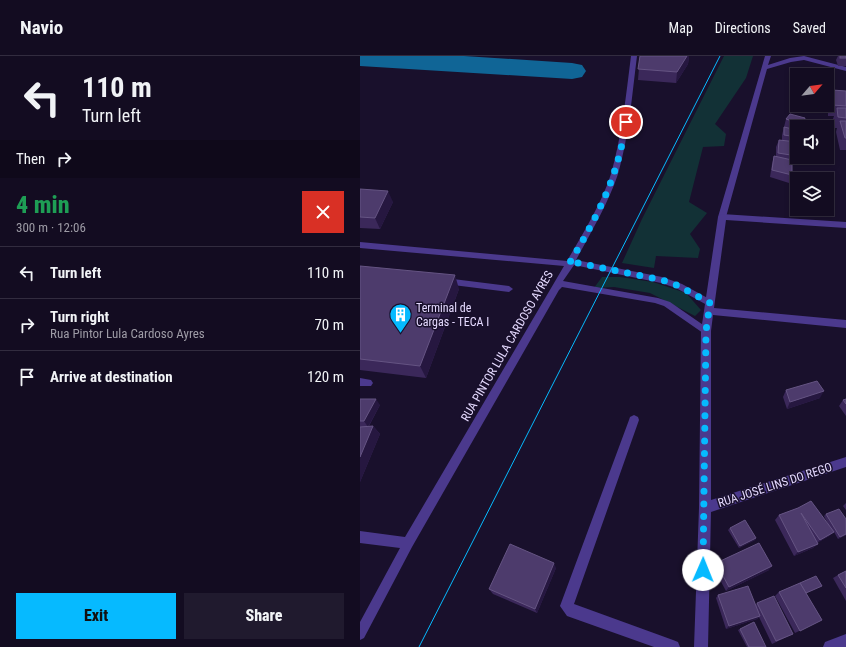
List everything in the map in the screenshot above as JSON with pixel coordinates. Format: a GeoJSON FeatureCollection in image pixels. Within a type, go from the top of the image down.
{"type":"FeatureCollection","features":[{"type":"Feature","properties":{"kind":"street"},"geometry":{"type":"LineString","coordinates":[[701,647],[705,508],[706,331],[722,216],[846,225]]}},
{"type":"Feature","properties":{"kind":"street"},"geometry":{"type":"LineString","coordinates":[[709,307],[846,324]]}},
{"type":"Feature","properties":{"kind":"street"},"geometry":{"type":"LineString","coordinates":[[634,420],[567,606],[572,612],[673,647]]}},
{"type":"Feature","properties":{"kind":"street","name":"RUA JOSÉ LINS DO REGO"},"geometry":{"type":"LineString","coordinates":[[705,508],[846,462]]}},
{"type":"Feature","properties":{"kind":"street"},"geometry":{"type":"LineString","coordinates":[[830,647],[846,641]]}},
{"type":"Feature","properties":{"kind":"lane","name":"RUA PINTOR LULA CARDOSO AYRES"},"geometry":{"type":"LineString","coordinates":[[360,634],[408,543],[594,221],[614,175],[624,134],[634,56]]}},
{"type":"Feature","properties":{"kind":"lane"},"geometry":{"type":"LineString","coordinates":[[722,216],[768,56]]}},
{"type":"Feature","properties":{"kind":"lane"},"geometry":{"type":"LineString","coordinates":[[765,68],[790,60],[804,58],[846,70]]}},
{"type":"Feature","properties":{"kind":"lane"},"geometry":{"type":"LineString","coordinates":[[360,245],[569,264],[573,262],[662,280],[679,286],[709,307]]}},
{"type":"Feature","properties":{"kind":"lane"},"geometry":{"type":"LineString","coordinates":[[438,280],[509,289]]}},
{"type":"Feature","properties":{"kind":"lane"},"geometry":{"type":"LineString","coordinates":[[557,287],[560,284],[655,300],[667,304],[706,331]]}},
{"type":"Feature","properties":{"kind":"lane"},"geometry":{"type":"LineString","coordinates":[[360,537],[408,543]]}},
{"type":"Feature","properties":{"kind":"green space"},"geometry":{"type":"Polygon","coordinates":[[[724,56],[753,56],[746,78],[715,124],[726,134],[724,146],[703,147],[689,202],[707,213],[690,234],[700,249],[698,258],[656,256],[654,268],[622,263],[642,219],[724,56]]]}},
{"type":"Feature","properties":{"kind":"green space"},"geometry":{"type":"Polygon","coordinates":[[[602,277],[620,277],[653,282],[686,293],[701,310],[695,316],[650,293],[614,287],[594,288],[602,277]]]}},
{"type":"Feature","properties":{"kind":"building"},"geometry":{"type":"Polygon","coordinates":[[[640,56],[687,56],[677,72],[638,69],[640,56]]]}},
{"type":"Feature","properties":{"kind":"building"},"geometry":{"type":"Polygon","coordinates":[[[840,56],[846,56],[846,58],[840,58],[840,56]]]}},
{"type":"Feature","properties":{"kind":"building"},"geometry":{"type":"Polygon","coordinates":[[[834,90],[846,91],[846,106],[834,105],[834,90]]]}},
{"type":"Feature","properties":{"kind":"building"},"geometry":{"type":"Polygon","coordinates":[[[837,108],[846,108],[846,118],[838,117],[837,108]]]}},
{"type":"Feature","properties":{"kind":"building"},"geometry":{"type":"Polygon","coordinates":[[[790,114],[805,118],[804,120],[786,119],[790,114]]]}},
{"type":"Feature","properties":{"kind":"building"},"geometry":{"type":"Polygon","coordinates":[[[840,121],[846,121],[846,138],[845,138],[840,121]]]}},
{"type":"Feature","properties":{"kind":"building"},"geometry":{"type":"Polygon","coordinates":[[[784,127],[790,128],[790,136],[784,135],[784,127]]]}},
{"type":"Feature","properties":{"kind":"building"},"geometry":{"type":"Polygon","coordinates":[[[779,140],[790,141],[790,155],[778,153],[779,140]]]}},
{"type":"Feature","properties":{"kind":"building"},"geometry":{"type":"Polygon","coordinates":[[[774,156],[790,160],[790,164],[792,164],[792,172],[790,172],[790,174],[772,170],[774,156]]]}},
{"type":"Feature","properties":{"kind":"building"},"geometry":{"type":"Polygon","coordinates":[[[360,189],[388,191],[375,218],[360,217],[360,189]]]}},
{"type":"Feature","properties":{"kind":"building","name":"Terminal de Cargas - TECA I"},"geometry":{"type":"Polygon","coordinates":[[[360,266],[455,275],[420,366],[360,359],[360,266]]]}},
{"type":"Feature","properties":{"kind":"building"},"geometry":{"type":"Polygon","coordinates":[[[817,381],[824,391],[790,402],[786,390],[817,381]]]}},
{"type":"Feature","properties":{"kind":"building"},"geometry":{"type":"Polygon","coordinates":[[[360,399],[376,399],[364,421],[360,421],[360,399]]]}},
{"type":"Feature","properties":{"kind":"building"},"geometry":{"type":"Polygon","coordinates":[[[373,426],[360,457],[360,427],[373,426]]]}},
{"type":"Feature","properties":{"kind":"building"},"geometry":{"type":"Polygon","coordinates":[[[811,501],[834,532],[820,540],[801,513],[818,544],[798,552],[779,515],[798,508],[811,501]]]}},
{"type":"Feature","properties":{"kind":"building"},"geometry":{"type":"Polygon","coordinates":[[[839,509],[846,519],[846,534],[840,537],[826,514],[839,509]]]}},
{"type":"Feature","properties":{"kind":"building"},"geometry":{"type":"Polygon","coordinates":[[[745,520],[756,538],[740,546],[730,528],[745,520]]]}},
{"type":"Feature","properties":{"kind":"building"},"geometry":{"type":"Polygon","coordinates":[[[759,543],[772,566],[729,587],[716,563],[759,543]]]}},
{"type":"Feature","properties":{"kind":"building"},"geometry":{"type":"Polygon","coordinates":[[[510,544],[554,563],[535,609],[489,589],[510,544]]]}},
{"type":"Feature","properties":{"kind":"building"},"geometry":{"type":"Polygon","coordinates":[[[846,571],[846,588],[838,575],[846,571]]]}},
{"type":"Feature","properties":{"kind":"building"},"geometry":{"type":"Polygon","coordinates":[[[816,576],[822,586],[806,593],[800,583],[816,576]]]}},
{"type":"Feature","properties":{"kind":"building"},"geometry":{"type":"Polygon","coordinates":[[[800,583],[822,620],[800,631],[779,592],[800,583]]]}},
{"type":"Feature","properties":{"kind":"building"},"geometry":{"type":"Polygon","coordinates":[[[748,586],[760,616],[729,626],[718,595],[748,586]]]}},
{"type":"Feature","properties":{"kind":"building"},"geometry":{"type":"Polygon","coordinates":[[[774,596],[793,634],[776,641],[757,603],[774,596]]]}},
{"type":"Feature","properties":{"kind":"building"},"geometry":{"type":"Polygon","coordinates":[[[754,622],[766,647],[749,647],[740,629],[754,622]]]}},
{"type":"Feature","properties":{"kind":"taxiway"},"geometry":{"type":"LineString","coordinates":[[360,58],[572,71]]}},
{"type":"Feature","properties":{"kind":"tram line"},"geometry":{"type":"LineString","coordinates":[[419,647],[720,56]]}},
{"type":"Feature","properties":{"kind":"place","name":"Terminal de Cargas - TECA I"},"geometry":{"type":"Point","coordinates":[401,334]}},
{"type":"Feature","properties":{"kind":"route"},"geometry":{"type":"LineString","coordinates":[[626,122],[614,175],[594,221],[569,264],[573,262],[611,271],[662,280],[679,286],[710,303],[706,331],[705,508],[703,570]]}}]}
